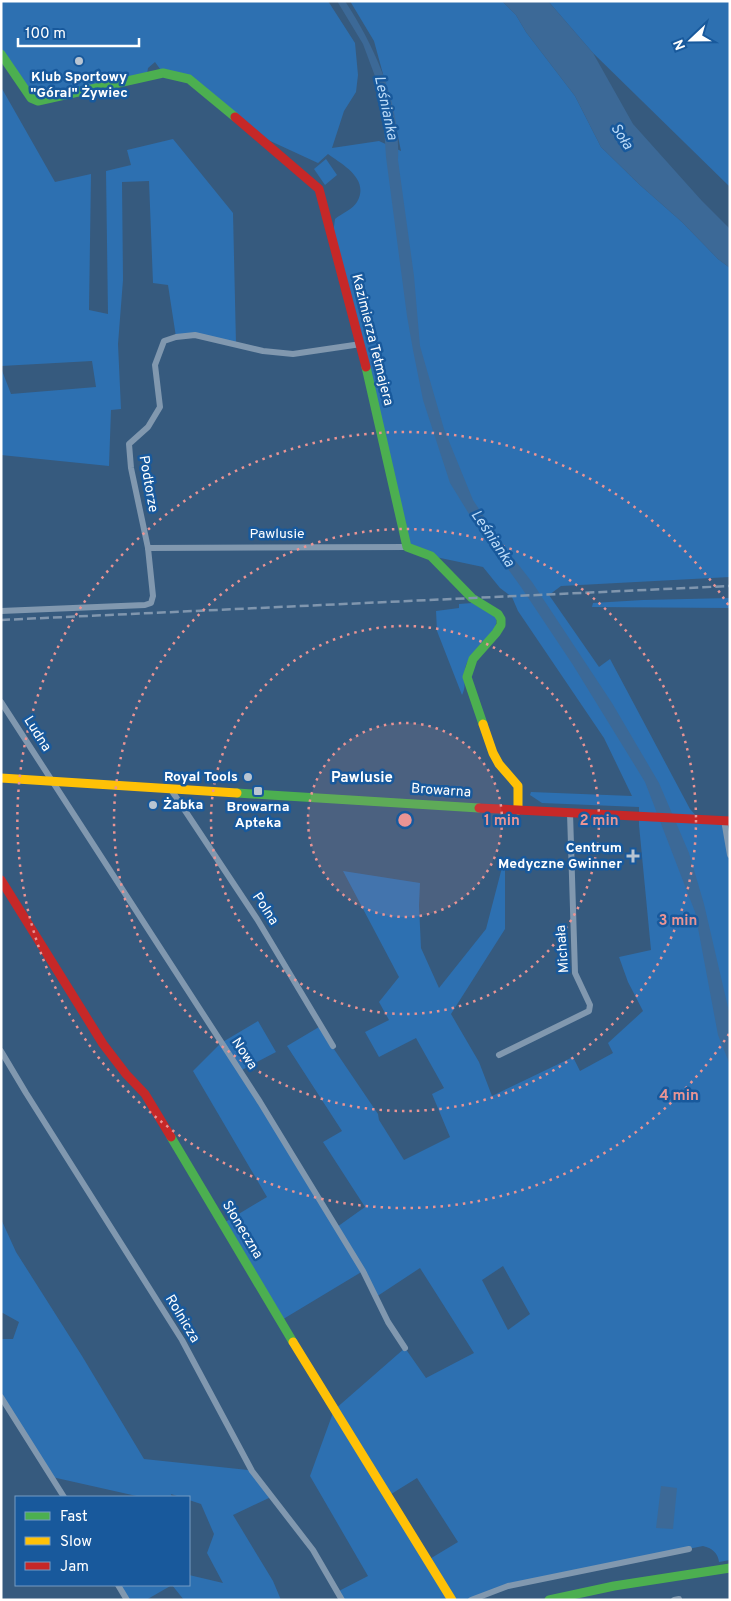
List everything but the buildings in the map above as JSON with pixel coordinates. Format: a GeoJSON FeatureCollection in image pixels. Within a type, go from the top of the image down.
{"type":"FeatureCollection","features":[{"type":"Feature","properties":{"kind":"main road","name":"Kazimierza Tetmajera"},"geometry":{"type":"LineString","coordinates":[[1,54],[31,98],[38,101],[163,73],[189,80],[216,100],[319,189],[361,344],[407,547]]}},
{"type":"Feature","properties":{"kind":"main road"},"geometry":{"type":"LineString","coordinates":[[407,547],[431,556],[472,598],[498,614],[501,619],[501,625],[496,633],[473,659],[467,677],[493,753],[499,764],[518,786],[518,810]]}},
{"type":"Feature","properties":{"kind":"main road","name":"Browarna"},"geometry":{"type":"LineString","coordinates":[[1,778],[727,821]]}},
{"type":"Feature","properties":{"kind":"main road","name":"Słoneczna"},"geometry":{"type":"LineString","coordinates":[[1,880],[102,1044],[145,1094],[307,1366],[452,1600]]}},
{"type":"Feature","properties":{"kind":"main road"},"geometry":{"type":"LineString","coordinates":[[549,1600],[614,1586],[730,1568]]}},
{"type":"Feature","properties":{"kind":"street","name":"Podtorze"},"geometry":{"type":"LineString","coordinates":[[1,611],[145,605],[151,603],[148,548],[129,444],[148,427],[160,407],[155,365],[164,341],[176,337],[195,335],[263,351],[293,354],[361,344]]}},
{"type":"Feature","properties":{"kind":"street","name":"Pawlusie"},"geometry":{"type":"LineString","coordinates":[[148,548],[407,547]]}},
{"type":"Feature","properties":{"kind":"street","name":"Ludna"},"geometry":{"type":"LineString","coordinates":[[1,702],[52,781]]}},
{"type":"Feature","properties":{"kind":"street","name":"Nowa"},"geometry":{"type":"LineString","coordinates":[[52,781],[265,1110],[363,1271],[388,1322],[405,1348]]}},
{"type":"Feature","properties":{"kind":"street","name":"Polna"},"geometry":{"type":"LineString","coordinates":[[170,788],[257,919],[333,1046]]}},
{"type":"Feature","properties":{"kind":"street","name":"Michała"},"geometry":{"type":"LineString","coordinates":[[499,1055],[589,1011],[590,1005],[575,973],[570,813]]}},
{"type":"Feature","properties":{"kind":"street"},"geometry":{"type":"LineString","coordinates":[[727,821],[730,856]]}},
{"type":"Feature","properties":{"kind":"street","name":"Rolnicza"},"geometry":{"type":"LineString","coordinates":[[1,1051],[182,1340],[252,1471],[313,1550],[342,1600]]}},
{"type":"Feature","properties":{"kind":"street"},"geometry":{"type":"LineString","coordinates":[[1,1397],[63,1496]]}},
{"type":"Feature","properties":{"kind":"street"},"geometry":{"type":"LineString","coordinates":[[471,1600],[508,1586],[689,1548]]}},
{"type":"Feature","properties":{"kind":"street"},"geometry":{"type":"LineString","coordinates":[[119,1586],[127,1600]]}},
{"type":"Feature","properties":{"kind":"street"},"geometry":{"type":"LineString","coordinates":[[674,1600],[680,1599]]}},
{"type":"Feature","properties":{"kind":"shaded area"},"geometry":{"type":"Polygon","coordinates":[[[1,1],[328,1],[355,43],[358,75],[356,92],[344,111],[332,148],[379,141],[401,151],[392,107],[374,41],[350,1],[502,1],[516,15],[526,32],[575,96],[601,147],[682,222],[718,259],[730,268],[730,577],[561,586],[549,595],[599,667],[610,659],[690,809],[699,819],[724,820],[730,855],[730,1560],[719,1562],[714,1551],[703,1546],[548,1577],[471,1600],[342,1600],[337,1592],[368,1576],[310,1476],[334,1410],[405,1348],[426,1378],[474,1353],[420,1268],[376,1297],[363,1271],[280,1321],[222,1224],[267,1197],[193,1071],[221,1043],[258,1021],[276,1052],[240,1071],[337,1227],[365,1207],[323,1142],[342,1131],[287,1046],[319,1027],[378,1114],[379,1120],[404,1160],[450,1137],[432,1094],[444,1088],[416,1038],[379,1057],[365,1032],[389,1020],[379,1002],[399,977],[343,871],[420,883],[421,948],[439,988],[486,929],[505,856],[505,929],[451,1014],[479,1062],[492,1096],[573,1057],[580,1071],[613,1053],[608,1043],[643,1011],[628,982],[619,957],[651,950],[639,825],[639,807],[542,803],[530,795],[531,792],[632,796],[604,738],[518,611],[512,597],[500,588],[483,567],[431,556],[407,547],[332,241],[335,219],[355,205],[360,194],[360,186],[353,173],[328,154],[318,163],[253,133],[189,79],[163,73],[155,62],[148,68],[147,74],[38,99],[33,97],[1,49],[1,1]],[[503,1266],[482,1280],[508,1330],[530,1314],[503,1266]],[[417,1478],[388,1496],[428,1560],[458,1542],[417,1478]]]}},
{"type":"Feature","properties":{"kind":"shaded area"},"geometry":{"type":"Polygon","coordinates":[[[548,1],[730,1],[730,187],[593,53],[548,1]]]}},
{"type":"Feature","properties":{"kind":"shaded area"},"geometry":{"type":"Polygon","coordinates":[[[1,87],[55,182],[91,174],[89,310],[108,314],[106,171],[131,165],[127,150],[173,139],[233,213],[236,344],[195,335],[176,337],[168,285],[153,283],[149,181],[122,182],[123,280],[118,344],[121,409],[111,410],[109,466],[1,455],[1,368],[11,394],[96,387],[92,361],[1,366],[1,87]]]}},
{"type":"Feature","properties":{"kind":"shaded area"},"geometry":{"type":"Polygon","coordinates":[[[326,159],[337,175],[325,185],[314,169],[326,159]]]}},
{"type":"Feature","properties":{"kind":"shaded area"},"geometry":{"type":"Polygon","coordinates":[[[730,598],[730,608],[592,607],[593,603],[730,598]]]}},
{"type":"Feature","properties":{"kind":"shaded area"},"geometry":{"type":"Polygon","coordinates":[[[472,603],[496,616],[496,622],[491,634],[466,665],[462,695],[437,631],[436,611],[459,608],[459,604],[472,603]]]}},
{"type":"Feature","properties":{"kind":"shaded area"},"geometry":{"type":"Polygon","coordinates":[[[1,1219],[16,1252],[144,1459],[248,1470],[271,1497],[233,1515],[273,1581],[281,1600],[184,1600],[173,1586],[190,1586],[190,1575],[223,1583],[207,1553],[214,1534],[201,1504],[190,1500],[190,1496],[171,1494],[172,1496],[137,1496],[52,1477],[1,1397],[1,1339],[13,1339],[19,1322],[1,1312],[1,1219]]]}},
{"type":"Feature","properties":{"kind":"shaded area"},"geometry":{"type":"Polygon","coordinates":[[[119,1586],[170,1586],[146,1600],[127,1600],[119,1586]]]}},
{"type":"Feature","properties":{"kind":"water","name":"Leśnianka"},"geometry":{"type":"Polygon","coordinates":[[[337,1],[345,1],[366,37],[384,77],[390,97],[398,139],[398,160],[414,276],[420,346],[444,429],[473,500],[502,544],[532,582],[612,703],[659,783],[689,853],[704,904],[730,1016],[730,1065],[718,1035],[695,912],[645,782],[573,665],[521,587],[474,522],[450,483],[423,400],[413,350],[386,157],[383,110],[376,79],[363,44],[337,1]]]}},
{"type":"Feature","properties":{"kind":"water","name":"Soła"},"geometry":{"type":"Polygon","coordinates":[[[502,1],[548,1],[593,53],[633,124],[702,201],[730,229],[730,268],[718,259],[682,222],[601,147],[575,96],[526,32],[516,15],[502,1]]]}},
{"type":"Feature","properties":{"kind":"water"},"geometry":{"type":"Polygon","coordinates":[[[661,1486],[677,1488],[673,1529],[656,1528],[661,1486]]]}},
{"type":"Feature","properties":{"kind":"railway"},"geometry":{"type":"LineString","coordinates":[[1,620],[730,586]]}},
{"type":"Feature","properties":{"kind":"traffic: fast"},"geometry":{"type":"LineString","coordinates":[[1,54],[31,98],[38,101],[163,73],[189,79],[235,117]]}},
{"type":"Feature","properties":{"kind":"traffic: fast"},"geometry":{"type":"LineString","coordinates":[[366,367],[407,547],[431,556],[472,598],[498,614],[501,619],[501,625],[496,633],[473,659],[467,677],[483,724]]}},
{"type":"Feature","properties":{"kind":"traffic: fast"},"geometry":{"type":"LineString","coordinates":[[237,793],[479,808]]}},
{"type":"Feature","properties":{"kind":"traffic: fast"},"geometry":{"type":"LineString","coordinates":[[171,1137],[293,1342]]}},
{"type":"Feature","properties":{"kind":"traffic: fast"},"geometry":{"type":"LineString","coordinates":[[549,1600],[614,1586],[730,1568]]}},
{"type":"Feature","properties":{"kind":"traffic: slow"},"geometry":{"type":"LineString","coordinates":[[483,724],[499,764],[518,786],[518,810]]}},
{"type":"Feature","properties":{"kind":"traffic: slow"},"geometry":{"type":"LineString","coordinates":[[1,778],[237,793]]}},
{"type":"Feature","properties":{"kind":"traffic: slow"},"geometry":{"type":"LineString","coordinates":[[293,1342],[452,1600]]}},
{"type":"Feature","properties":{"kind":"traffic: jam"},"geometry":{"type":"LineString","coordinates":[[235,117],[319,189],[366,367]]}},
{"type":"Feature","properties":{"kind":"traffic: jam"},"geometry":{"type":"LineString","coordinates":[[479,808],[730,821]]}},
{"type":"Feature","properties":{"kind":"traffic: jam"},"geometry":{"type":"LineString","coordinates":[[1,880],[103,1044],[126,1074],[145,1094],[171,1137]]}},
{"type":"Feature","properties":{"kind":"place","name":"Klub Sportowy \"Góral\" Żywiec"},"geometry":{"type":"Point","coordinates":[79,61]}},
{"type":"Feature","properties":{"kind":"place","name":"Royal Tools"},"geometry":{"type":"Point","coordinates":[248,777]}},
{"type":"Feature","properties":{"kind":"place","name":"Browarna Apteka"},"geometry":{"type":"Point","coordinates":[258,791]}},
{"type":"Feature","properties":{"kind":"place","name":"Żabka"},"geometry":{"type":"Point","coordinates":[153,805]}},
{"type":"Feature","properties":{"kind":"place","name":"Centrum Medyczne Gwinner"},"geometry":{"type":"Point","coordinates":[633,856]}},
{"type":"Feature","properties":{"kind":"district","name":"Pawlusie"},"geometry":{"type":"Point","coordinates":[362,778]}}]}
